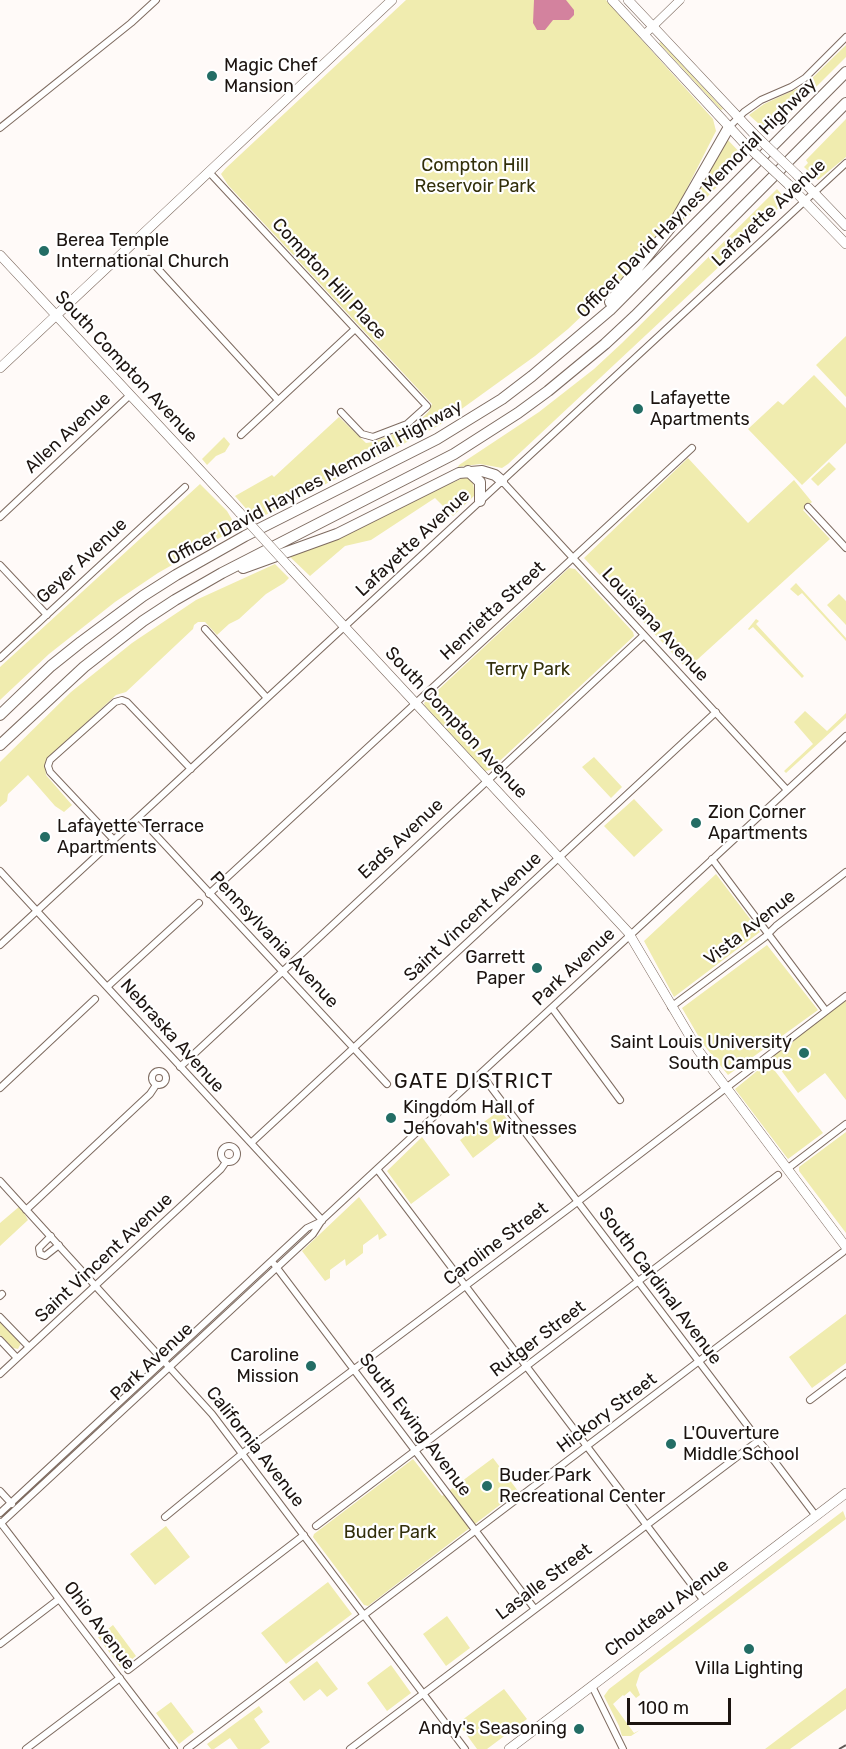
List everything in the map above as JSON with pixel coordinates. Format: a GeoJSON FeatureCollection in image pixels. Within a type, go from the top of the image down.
{"type":"FeatureCollection","features":[{"type":"Feature","properties":{"kind":"highway","name":"Officer David Haynes Memorial Highway"},"geometry":{"type":"LineString","coordinates":[[0,715],[66,654],[143,596],[184,570],[245,536],[437,440],[502,399],[591,328],[846,72]]}},
{"type":"Feature","properties":{"kind":"highway","name":"Officer David Haynes Memorial Highway"},"geometry":{"type":"LineString","coordinates":[[0,745],[55,692],[105,650],[175,600],[222,573],[454,454],[541,397],[635,316],[846,103]]}},
{"type":"Feature","properties":{"kind":"highway"},"geometry":{"type":"LineString","coordinates":[[591,328],[674,223],[729,127]]}},
{"type":"Feature","properties":{"kind":"highway"},"geometry":{"type":"LineString","coordinates":[[222,573],[322,540],[448,478],[468,471],[488,472],[502,481]]}},
{"type":"Feature","properties":{"kind":"highway"},"geometry":{"type":"LineString","coordinates":[[468,471],[480,482],[480,501]]}},
{"type":"Feature","properties":{"kind":"main road"},"geometry":{"type":"LineString","coordinates":[[0,368],[392,0]]}},
{"type":"Feature","properties":{"kind":"main road"},"geometry":{"type":"LineString","coordinates":[[612,0],[729,127],[846,244]]}},
{"type":"Feature","properties":{"kind":"main road"},"geometry":{"type":"LineString","coordinates":[[628,0],[754,135],[797,175],[846,226]]}},
{"type":"Feature","properties":{"kind":"main road","name":"South Compton Avenue"},"geometry":{"type":"LineString","coordinates":[[0,255],[630,935],[698,1050],[844,1249]]}},
{"type":"Feature","properties":{"kind":"main road","name":"Chouteau Avenue"},"geometry":{"type":"LineString","coordinates":[[509,1749],[846,1493]]}},
{"type":"Feature","properties":{"kind":"street"},"geometry":{"type":"LineString","coordinates":[[0,128],[156,0]]}},
{"type":"Feature","properties":{"kind":"street"},"geometry":{"type":"LineString","coordinates":[[645,34],[680,0]]}},
{"type":"Feature","properties":{"kind":"street"},"geometry":{"type":"LineString","coordinates":[[729,127],[761,100],[805,78],[846,37]]}},
{"type":"Feature","properties":{"kind":"street","name":"Lafayette Avenue"},"geometry":{"type":"LineString","coordinates":[[0,945],[846,163]]}},
{"type":"Feature","properties":{"kind":"street","name":"Compton Hill Place"},"geometry":{"type":"LineString","coordinates":[[209,172],[427,406],[407,424],[373,437],[362,434],[341,412]]}},
{"type":"Feature","properties":{"kind":"street"},"geometry":{"type":"LineString","coordinates":[[149,259],[278,400]]}},
{"type":"Feature","properties":{"kind":"street"},"geometry":{"type":"LineString","coordinates":[[241,435],[355,329]]}},
{"type":"Feature","properties":{"kind":"street","name":"Allen Avenue"},"geometry":{"type":"LineString","coordinates":[[0,517],[130,395]]}},
{"type":"Feature","properties":{"kind":"street","name":"Henrietta Street"},"geometry":{"type":"LineString","coordinates":[[209,894],[692,448]]}},
{"type":"Feature","properties":{"kind":"street","name":"Louisiana Avenue"},"geometry":{"type":"LineString","coordinates":[[502,481],[787,790]]}},
{"type":"Feature","properties":{"kind":"street","name":"Geyer Avenue"},"geometry":{"type":"LineString","coordinates":[[0,658],[185,487]]}},
{"type":"Feature","properties":{"kind":"street"},"geometry":{"type":"LineString","coordinates":[[808,507],[846,548]]}},
{"type":"Feature","properties":{"kind":"street"},"geometry":{"type":"LineString","coordinates":[[0,565],[47,615]]}},
{"type":"Feature","properties":{"kind":"street"},"geometry":{"type":"LineString","coordinates":[[205,629],[267,698]]}},
{"type":"Feature","properties":{"kind":"street","name":"Eads Avenue"},"geometry":{"type":"LineString","coordinates":[[180,1066],[644,635]]}},
{"type":"Feature","properties":{"kind":"street"},"geometry":{"type":"LineString","coordinates":[[114,840],[50,772],[48,766],[50,760],[115,702],[122,700],[128,702],[191,769]]}},
{"type":"Feature","properties":{"kind":"street","name":"Saint Vincent Avenue"},"geometry":{"type":"LineString","coordinates":[[250,1143],[716,712]]}},
{"type":"Feature","properties":{"kind":"street","name":"Park Avenue"},"geometry":{"type":"LineString","coordinates":[[0,1513],[14,1506],[170,1366],[313,1234],[322,1220],[846,736]]}},
{"type":"Feature","properties":{"kind":"street","name":"Pennsylvania Avenue"},"geometry":{"type":"LineString","coordinates":[[139,817],[387,1084]]}},
{"type":"Feature","properties":{"kind":"street"},"geometry":{"type":"LineString","coordinates":[[712,859],[826,1011]]}},
{"type":"Feature","properties":{"kind":"street","name":"Nebraska Avenue"},"geometry":{"type":"LineString","coordinates":[[0,871],[322,1220]]}},
{"type":"Feature","properties":{"kind":"street","name":"Vista Avenue"},"geometry":{"type":"LineString","coordinates":[[672,1007],[846,872]]}},
{"type":"Feature","properties":{"kind":"street"},"geometry":{"type":"LineString","coordinates":[[107,987],[200,903]]}},
{"type":"Feature","properties":{"kind":"street","name":"Caroline Street"},"geometry":{"type":"LineString","coordinates":[[165,1517],[242,1454],[846,996]]}},
{"type":"Feature","properties":{"kind":"street"},"geometry":{"type":"LineString","coordinates":[[0,1088],[94,999]]}},
{"type":"Feature","properties":{"kind":"street"},"geometry":{"type":"LineString","coordinates":[[552,1008],[620,1100]]}},
{"type":"Feature","properties":{"kind":"street","name":"South Cardinal Avenue"},"geometry":{"type":"LineString","coordinates":[[480,1074],[816,1516]]}},
{"type":"Feature","properties":{"kind":"street"},"geometry":{"type":"LineString","coordinates":[[26,1210],[150,1094],[156,1085]]}},
{"type":"Feature","properties":{"kind":"street"},"geometry":{"type":"LineString","coordinates":[[787,1169],[846,1124]]}},
{"type":"Feature","properties":{"kind":"street","name":"Saint Vincent Avenue"},"geometry":{"type":"LineString","coordinates":[[0,1374],[226,1162]]}},
{"type":"Feature","properties":{"kind":"street"},"geometry":{"type":"LineString","coordinates":[[377,1169],[704,1601]]}},
{"type":"Feature","properties":{"kind":"street","name":"Rutger Street"},"geometry":{"type":"LineString","coordinates":[[316,1526],[778,1175]]}},
{"type":"Feature","properties":{"kind":"street","name":"California Avenue"},"geometry":{"type":"LineString","coordinates":[[0,1181],[212,1414],[465,1749]]}},
{"type":"Feature","properties":{"kind":"street","name":"Park Avenue"},"geometry":{"type":"LineString","coordinates":[[0,1523],[14,1506],[164,1360],[307,1228],[322,1220]]}},
{"type":"Feature","properties":{"kind":"street"},"geometry":{"type":"LineString","coordinates":[[51,1236],[39,1248],[40,1254],[48,1255],[59,1245]]}},
{"type":"Feature","properties":{"kind":"street","name":"Hickory Street"},"geometry":{"type":"LineString","coordinates":[[187,1749],[587,1447],[844,1249]]}},
{"type":"Feature","properties":{"kind":"street","name":"South Ewing Avenue"},"geometry":{"type":"LineString","coordinates":[[271,1261],[534,1608]]}},
{"type":"Feature","properties":{"kind":"street"},"geometry":{"type":"LineString","coordinates":[[0,1317],[29,1347]]}},
{"type":"Feature","properties":{"kind":"street"},"geometry":{"type":"LineString","coordinates":[[0,1340],[17,1358]]}},
{"type":"Feature","properties":{"kind":"street"},"geometry":{"type":"LineString","coordinates":[[810,1400],[846,1373]]}},
{"type":"Feature","properties":{"kind":"street","name":"Lasalle Street"},"geometry":{"type":"LineString","coordinates":[[350,1749],[758,1441]]}},
{"type":"Feature","properties":{"kind":"street"},"geometry":{"type":"LineString","coordinates":[[0,1491],[14,1506]]}},
{"type":"Feature","properties":{"kind":"street","name":"Ohio Avenue"},"geometry":{"type":"LineString","coordinates":[[0,1523],[174,1749]]}},
{"type":"Feature","properties":{"kind":"street"},"geometry":{"type":"LineString","coordinates":[[128,1670],[304,1535]]}},
{"type":"Feature","properties":{"kind":"street"},"geometry":{"type":"LineString","coordinates":[[0,1644],[59,1599]]}},
{"type":"Feature","properties":{"kind":"street"},"geometry":{"type":"LineString","coordinates":[[26,1749],[120,1678]]}},
{"type":"Feature","properties":{"kind":"street"},"geometry":{"type":"LineString","coordinates":[[592,1686],[623,1749]]}},
{"type":"Feature","properties":{"kind":"green space","name":"Compton Hill Reservoir Park"},"geometry":{"type":"Polygon","coordinates":[[[406,0],[606,0],[713,119],[716,131],[679,204],[653,242],[626,274],[568,329],[535,356],[438,426],[256,520],[235,496],[272,475],[274,477],[339,417],[366,443],[418,424],[432,404],[228,185],[221,174],[406,0]]]}},
{"type":"Feature","properties":{"kind":"green space"},"geometry":{"type":"Polygon","coordinates":[[[661,42],[723,109],[721,110],[659,43],[661,42]]]}},
{"type":"Feature","properties":{"kind":"green space"},"geometry":{"type":"Polygon","coordinates":[[[846,45],[846,57],[773,130],[770,129],[768,132],[749,115],[764,104],[805,85],[846,45]]]}},
{"type":"Feature","properties":{"kind":"green space"},"geometry":{"type":"Polygon","coordinates":[[[846,119],[846,157],[818,180],[804,167],[808,163],[806,160],[846,119]]]}},
{"type":"Feature","properties":{"kind":"green space"},"geometry":{"type":"Polygon","coordinates":[[[726,138],[745,158],[671,234],[726,138]]]}},
{"type":"Feature","properties":{"kind":"green space"},"geometry":{"type":"Polygon","coordinates":[[[777,189],[784,197],[782,205],[508,464],[502,468],[480,464],[458,467],[539,412],[594,369],[777,189]]]}},
{"type":"Feature","properties":{"kind":"green space"},"geometry":{"type":"Polygon","coordinates":[[[846,336],[846,397],[816,365],[846,336]]]}},
{"type":"Feature","properties":{"kind":"green space"},"geometry":{"type":"Polygon","coordinates":[[[814,375],[846,408],[846,443],[802,485],[748,429],[778,401],[783,405],[814,375]]]}},
{"type":"Feature","properties":{"kind":"green space"},"geometry":{"type":"Polygon","coordinates":[[[224,437],[230,444],[225,452],[216,456],[207,465],[202,459],[224,437]]]}},
{"type":"Feature","properties":{"kind":"green space"},"geometry":{"type":"Polygon","coordinates":[[[688,458],[748,523],[794,480],[812,502],[803,510],[830,539],[687,669],[584,558],[688,458]]]}},
{"type":"Feature","properties":{"kind":"green space"},"geometry":{"type":"Polygon","coordinates":[[[829,462],[836,469],[818,486],[811,479],[829,462]]]}},
{"type":"Feature","properties":{"kind":"green space"},"geometry":{"type":"Polygon","coordinates":[[[465,477],[473,483],[475,495],[453,516],[435,498],[371,540],[345,546],[310,576],[289,556],[465,477]]]}},
{"type":"Feature","properties":{"kind":"green space"},"geometry":{"type":"Polygon","coordinates":[[[200,484],[227,511],[237,528],[158,573],[115,602],[49,654],[0,700],[0,667],[200,484]]]}},
{"type":"Feature","properties":{"kind":"green space"},"geometry":{"type":"Polygon","coordinates":[[[275,564],[289,578],[284,583],[266,594],[239,619],[229,624],[217,635],[205,622],[198,622],[126,692],[116,695],[48,758],[45,763],[46,775],[72,805],[64,812],[55,806],[28,775],[8,794],[7,801],[0,807],[0,762],[71,692],[132,643],[196,600],[275,564]]]}},
{"type":"Feature","properties":{"kind":"green space","name":"Terry Park"},"geometry":{"type":"Polygon","coordinates":[[[569,568],[575,569],[633,632],[634,636],[490,770],[485,771],[424,703],[569,568]]]}},
{"type":"Feature","properties":{"kind":"green space"},"geometry":{"type":"Polygon","coordinates":[[[796,583],[846,638],[846,641],[802,593],[798,596],[790,589],[796,583]]]}},
{"type":"Feature","properties":{"kind":"green space"},"geometry":{"type":"Polygon","coordinates":[[[839,594],[846,601],[846,625],[827,605],[839,594]]]}},
{"type":"Feature","properties":{"kind":"green space"},"geometry":{"type":"Polygon","coordinates":[[[756,619],[759,621],[756,624],[804,676],[802,678],[753,627],[748,629],[756,619]]]}},
{"type":"Feature","properties":{"kind":"green space"},"geometry":{"type":"Polygon","coordinates":[[[805,711],[827,731],[846,713],[846,718],[786,773],[784,771],[813,744],[794,722],[805,711]]]}},
{"type":"Feature","properties":{"kind":"green space"},"geometry":{"type":"Polygon","coordinates":[[[594,757],[622,787],[611,798],[582,767],[594,757]]]}},
{"type":"Feature","properties":{"kind":"green space"},"geometry":{"type":"Polygon","coordinates":[[[634,799],[663,830],[634,857],[604,826],[634,799]]]}},
{"type":"Feature","properties":{"kind":"green space"},"geometry":{"type":"Polygon","coordinates":[[[716,874],[760,932],[674,997],[644,941],[716,874]]]}},
{"type":"Feature","properties":{"kind":"green space"},"geometry":{"type":"Polygon","coordinates":[[[767,945],[818,1010],[728,1075],[703,1044],[682,1008],[767,945]]]}},
{"type":"Feature","properties":{"kind":"green space"},"geometry":{"type":"Polygon","coordinates":[[[846,999],[846,1100],[825,1073],[798,1093],[769,1054],[846,999]]]}},
{"type":"Feature","properties":{"kind":"green space"},"geometry":{"type":"Polygon","coordinates":[[[768,1062],[823,1133],[788,1159],[735,1089],[768,1062]]]}},
{"type":"Feature","properties":{"kind":"green space"},"geometry":{"type":"Polygon","coordinates":[[[500,1110],[513,1127],[473,1158],[460,1140],[500,1110]]]}},
{"type":"Feature","properties":{"kind":"green space"},"geometry":{"type":"Polygon","coordinates":[[[846,1132],[846,1233],[799,1171],[799,1167],[846,1132]]]}},
{"type":"Feature","properties":{"kind":"green space"},"geometry":{"type":"Polygon","coordinates":[[[422,1137],[450,1175],[411,1204],[387,1171],[422,1137]]]}},
{"type":"Feature","properties":{"kind":"green space"},"geometry":{"type":"Polygon","coordinates":[[[359,1197],[387,1235],[379,1240],[378,1234],[363,1245],[363,1253],[346,1266],[345,1259],[330,1270],[330,1278],[325,1281],[302,1251],[359,1197]]]}},
{"type":"Feature","properties":{"kind":"green space"},"geometry":{"type":"Polygon","coordinates":[[[20,1206],[28,1220],[0,1246],[0,1223],[20,1206]]]}},
{"type":"Feature","properties":{"kind":"green space"},"geometry":{"type":"Polygon","coordinates":[[[846,1314],[846,1363],[812,1388],[789,1357],[846,1314]]]}},
{"type":"Feature","properties":{"kind":"green space"},"geometry":{"type":"Polygon","coordinates":[[[0,1321],[21,1343],[18,1349],[13,1348],[0,1335],[0,1321]]]}},
{"type":"Feature","properties":{"kind":"green space","name":"Buder Park"},"geometry":{"type":"Polygon","coordinates":[[[493,1458],[518,1491],[368,1606],[364,1605],[313,1537],[413,1459],[442,1496],[493,1458]]]}},
{"type":"Feature","properties":{"kind":"green space"},"geometry":{"type":"Polygon","coordinates":[[[843,1511],[846,1519],[640,1673],[636,1685],[640,1695],[636,1698],[630,1691],[613,1704],[634,1733],[640,1730],[631,1736],[622,1736],[604,1696],[609,1689],[843,1511]]]}},
{"type":"Feature","properties":{"kind":"green space"},"geometry":{"type":"Polygon","coordinates":[[[166,1526],[190,1557],[155,1585],[130,1554],[166,1526]]]}},
{"type":"Feature","properties":{"kind":"green space"},"geometry":{"type":"Polygon","coordinates":[[[328,1582],[352,1614],[286,1664],[261,1633],[328,1582]]]}},
{"type":"Feature","properties":{"kind":"green space"},"geometry":{"type":"Polygon","coordinates":[[[447,1616],[470,1648],[446,1666],[423,1634],[447,1616]]]}},
{"type":"Feature","properties":{"kind":"green space"},"geometry":{"type":"Polygon","coordinates":[[[113,1625],[136,1656],[121,1668],[98,1637],[113,1625]]]}},
{"type":"Feature","properties":{"kind":"green space"},"geometry":{"type":"Polygon","coordinates":[[[317,1661],[338,1689],[327,1697],[320,1689],[304,1701],[289,1682],[317,1661]]]}},
{"type":"Feature","properties":{"kind":"green space"},"geometry":{"type":"Polygon","coordinates":[[[391,1665],[411,1693],[387,1711],[367,1683],[391,1665]]]}},
{"type":"Feature","properties":{"kind":"green space"},"geometry":{"type":"Polygon","coordinates":[[[846,1688],[846,1709],[790,1749],[765,1749],[846,1688]]]}},
{"type":"Feature","properties":{"kind":"green space"},"geometry":{"type":"Polygon","coordinates":[[[504,1689],[527,1719],[487,1749],[477,1749],[458,1723],[504,1689]]]}},
{"type":"Feature","properties":{"kind":"green space"},"geometry":{"type":"Polygon","coordinates":[[[171,1702],[194,1732],[179,1744],[156,1713],[171,1702]]]}},
{"type":"Feature","properties":{"kind":"green space"},"geometry":{"type":"Polygon","coordinates":[[[259,1706],[263,1712],[254,1719],[270,1742],[260,1749],[238,1749],[230,1738],[211,1749],[207,1744],[259,1706]]]}},
{"type":"Feature","properties":{"kind":"shaded area"},"geometry":{"type":"Polygon","coordinates":[[[534,0],[566,0],[574,10],[574,15],[569,20],[553,20],[545,30],[537,30],[533,23],[534,0]]]}},
{"type":"Feature","properties":{"kind":"railway"},"geometry":{"type":"LineString","coordinates":[[839,1749],[846,1745]]}},
{"type":"Feature","properties":{"kind":"place","name":"Magic Chef Mansion"},"geometry":{"type":"Point","coordinates":[212,76]}},
{"type":"Feature","properties":{"kind":"place","name":"Berea Temple International Church"},"geometry":{"type":"Point","coordinates":[44,251]}},
{"type":"Feature","properties":{"kind":"place","name":"Lafayette Apartments"},"geometry":{"type":"Point","coordinates":[638,409]}},
{"type":"Feature","properties":{"kind":"place","name":"Zion Corner Apartments"},"geometry":{"type":"Point","coordinates":[696,823]}},
{"type":"Feature","properties":{"kind":"place","name":"Lafayette Terrace Apartments"},"geometry":{"type":"Point","coordinates":[45,837]}},
{"type":"Feature","properties":{"kind":"place","name":"Garrett Paper"},"geometry":{"type":"Point","coordinates":[537,968]}},
{"type":"Feature","properties":{"kind":"place","name":"Saint Louis University South Campus"},"geometry":{"type":"Point","coordinates":[804,1053]}},
{"type":"Feature","properties":{"kind":"place","name":"Kingdom Hall of Jehovah's Witnesses"},"geometry":{"type":"Point","coordinates":[391,1118]}},
{"type":"Feature","properties":{"kind":"place","name":"Caroline Mission"},"geometry":{"type":"Point","coordinates":[311,1366]}},
{"type":"Feature","properties":{"kind":"place","name":"L'Ouverture Middle School"},"geometry":{"type":"Point","coordinates":[671,1444]}},
{"type":"Feature","properties":{"kind":"place","name":"Buder Park Recreational Center"},"geometry":{"type":"Point","coordinates":[487,1486]}},
{"type":"Feature","properties":{"kind":"place","name":"Villa Lighting"},"geometry":{"type":"Point","coordinates":[749,1649]}},
{"type":"Feature","properties":{"kind":"place","name":"Andy's Seasoning"},"geometry":{"type":"Point","coordinates":[579,1729]}},
{"type":"Feature","properties":{"kind":"district","name":"GATE DISTRICT"},"geometry":{"type":"Point","coordinates":[474,1082]}}]}
